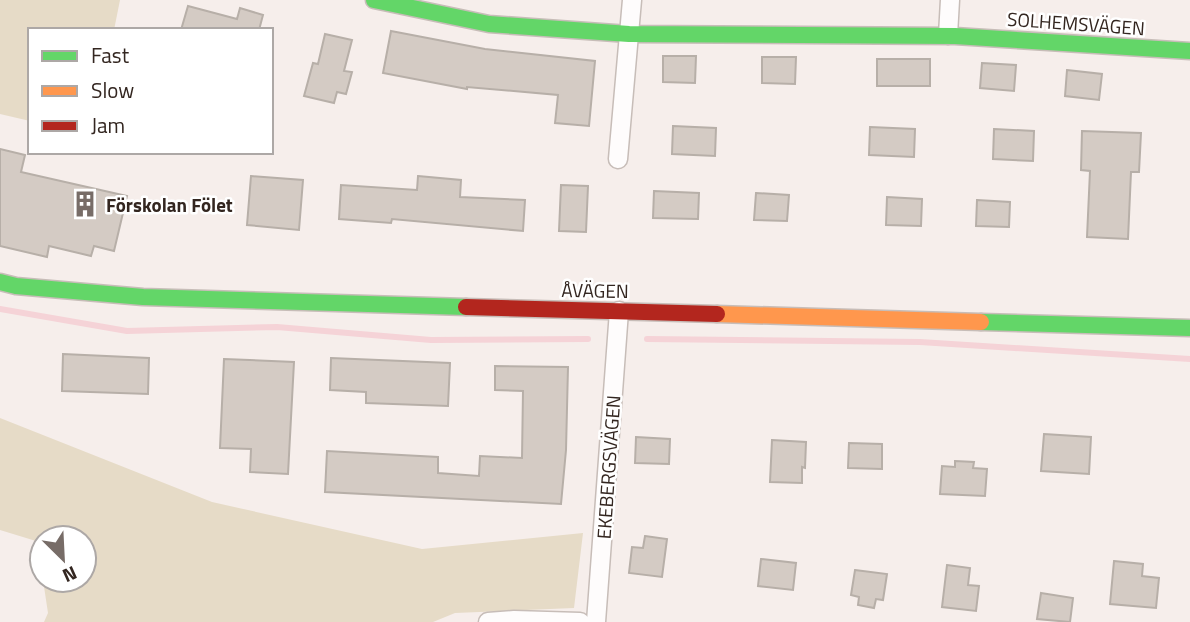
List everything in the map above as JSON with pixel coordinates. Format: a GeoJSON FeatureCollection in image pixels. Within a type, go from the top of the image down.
{"type":"FeatureCollection","features":[{"type":"Feature","properties":{"kind":"street","name":"SOLHEMSVÄGEN"},"geometry":{"type":"LineString","coordinates":[[374,0],[489,24],[629,34],[948,36],[1190,51]]}},
{"type":"Feature","properties":{"kind":"street"},"geometry":{"type":"LineString","coordinates":[[618,159],[632,0]]}},
{"type":"Feature","properties":{"kind":"street"},"geometry":{"type":"LineString","coordinates":[[948,36],[950,0]]}},
{"type":"Feature","properties":{"kind":"street","name":"ÅVÄGEN"},"geometry":{"type":"LineString","coordinates":[[0,282],[143,297],[1190,328]]}},
{"type":"Feature","properties":{"kind":"street","name":"EKEBERGSVÄGEN"},"geometry":{"type":"LineString","coordinates":[[596,622],[619,311]]}},
{"type":"Feature","properties":{"kind":"street"},"geometry":{"type":"LineString","coordinates":[[488,622],[580,622]]}},
{"type":"Feature","properties":{"kind":"shaded area"},"geometry":{"type":"Polygon","coordinates":[[[0,0],[120,0],[114,28],[28,28],[28,121],[0,114],[0,0]]]}},
{"type":"Feature","properties":{"kind":"shaded area"},"geometry":{"type":"Polygon","coordinates":[[[0,418],[212,502],[422,549],[583,533],[574,608],[455,613],[433,622],[44,622],[48,613],[45,594],[98,594],[98,524],[28,524],[28,539],[0,530],[0,418]]]}},
{"type":"Feature","properties":{"kind":"building"},"geometry":{"type":"Polygon","coordinates":[[[188,6],[237,19],[240,8],[263,15],[260,28],[182,28],[188,6]]]}},
{"type":"Feature","properties":{"kind":"building"},"geometry":{"type":"Polygon","coordinates":[[[391,31],[485,49],[595,61],[589,126],[555,123],[558,95],[467,89],[383,73],[391,31]]]}},
{"type":"Feature","properties":{"kind":"building"},"geometry":{"type":"Polygon","coordinates":[[[325,34],[352,40],[344,71],[352,72],[346,94],[337,92],[334,103],[304,96],[313,63],[318,64],[325,34]]]}},
{"type":"Feature","properties":{"kind":"building"},"geometry":{"type":"Polygon","coordinates":[[[663,56],[696,56],[695,83],[663,82],[663,56]]]}},
{"type":"Feature","properties":{"kind":"building"},"geometry":{"type":"Polygon","coordinates":[[[762,57],[796,57],[795,84],[762,83],[762,57]]]}},
{"type":"Feature","properties":{"kind":"building"},"geometry":{"type":"Polygon","coordinates":[[[877,59],[930,59],[930,86],[877,86],[877,59]]]}},
{"type":"Feature","properties":{"kind":"building"},"geometry":{"type":"Polygon","coordinates":[[[982,63],[1016,65],[1014,91],[980,88],[982,63]]]}},
{"type":"Feature","properties":{"kind":"building"},"geometry":{"type":"Polygon","coordinates":[[[1067,70],[1102,74],[1099,100],[1065,96],[1067,70]]]}},
{"type":"Feature","properties":{"kind":"building"},"geometry":{"type":"Polygon","coordinates":[[[673,126],[716,128],[715,156],[672,154],[673,126]]]}},
{"type":"Feature","properties":{"kind":"building"},"geometry":{"type":"Polygon","coordinates":[[[870,127],[915,129],[914,157],[869,155],[870,127]]]}},
{"type":"Feature","properties":{"kind":"building"},"geometry":{"type":"Polygon","coordinates":[[[994,129],[1034,131],[1033,161],[993,159],[994,129]]]}},
{"type":"Feature","properties":{"kind":"building"},"geometry":{"type":"Polygon","coordinates":[[[1082,131],[1141,133],[1139,172],[1131,172],[1128,239],[1087,237],[1090,171],[1081,170],[1082,131]]]}},
{"type":"Feature","properties":{"kind":"building","name":"Förskolan Fölet"},"geometry":{"type":"Polygon","coordinates":[[[0,149],[25,155],[21,172],[127,196],[114,251],[94,246],[91,256],[49,246],[47,257],[0,246],[0,149]]]}},
{"type":"Feature","properties":{"kind":"building"},"geometry":{"type":"Polygon","coordinates":[[[251,176],[303,180],[299,230],[247,225],[251,176]]]}},
{"type":"Feature","properties":{"kind":"building"},"geometry":{"type":"Polygon","coordinates":[[[418,176],[461,180],[460,197],[525,200],[523,231],[392,219],[391,223],[339,219],[341,185],[417,190],[418,176]]]}},
{"type":"Feature","properties":{"kind":"building"},"geometry":{"type":"Polygon","coordinates":[[[561,185],[588,186],[586,232],[559,231],[561,185]]]}},
{"type":"Feature","properties":{"kind":"building"},"geometry":{"type":"Polygon","coordinates":[[[654,191],[699,193],[698,219],[653,218],[654,191]]]}},
{"type":"Feature","properties":{"kind":"building"},"geometry":{"type":"Polygon","coordinates":[[[756,193],[789,195],[787,221],[754,220],[756,193]]]}},
{"type":"Feature","properties":{"kind":"building"},"geometry":{"type":"Polygon","coordinates":[[[887,197],[922,199],[921,226],[886,225],[887,197]]]}},
{"type":"Feature","properties":{"kind":"building"},"geometry":{"type":"Polygon","coordinates":[[[977,200],[1010,202],[1009,227],[976,226],[977,200]]]}},
{"type":"Feature","properties":{"kind":"building"},"geometry":{"type":"Polygon","coordinates":[[[63,354],[149,358],[148,394],[62,391],[63,354]]]}},
{"type":"Feature","properties":{"kind":"building"},"geometry":{"type":"Polygon","coordinates":[[[331,358],[450,363],[448,406],[366,403],[366,392],[330,390],[331,358]]]}},
{"type":"Feature","properties":{"kind":"building"},"geometry":{"type":"Polygon","coordinates":[[[224,359],[294,362],[288,474],[250,472],[251,449],[220,448],[224,359]]]}},
{"type":"Feature","properties":{"kind":"building"},"geometry":{"type":"Polygon","coordinates":[[[495,366],[568,367],[566,450],[561,504],[325,492],[327,451],[438,457],[438,473],[479,476],[480,456],[522,458],[523,391],[495,390],[495,366]]]}},
{"type":"Feature","properties":{"kind":"building"},"geometry":{"type":"Polygon","coordinates":[[[1044,434],[1091,437],[1089,474],[1041,471],[1044,434]]]}},
{"type":"Feature","properties":{"kind":"building"},"geometry":{"type":"Polygon","coordinates":[[[636,437],[670,439],[669,464],[635,463],[636,437]]]}},
{"type":"Feature","properties":{"kind":"building"},"geometry":{"type":"Polygon","coordinates":[[[772,440],[806,442],[802,483],[770,482],[772,440]]]}},
{"type":"Feature","properties":{"kind":"building"},"geometry":{"type":"Polygon","coordinates":[[[849,443],[882,444],[882,469],[848,468],[849,443]]]}},
{"type":"Feature","properties":{"kind":"building"},"geometry":{"type":"Polygon","coordinates":[[[955,461],[974,462],[973,468],[987,469],[985,496],[940,494],[942,466],[955,467],[955,461]]]}},
{"type":"Feature","properties":{"kind":"building"},"geometry":{"type":"Polygon","coordinates":[[[645,536],[667,539],[662,577],[629,573],[632,547],[643,548],[645,536]]]}},
{"type":"Feature","properties":{"kind":"building"},"geometry":{"type":"Polygon","coordinates":[[[761,559],[796,563],[793,590],[758,586],[761,559]]]}},
{"type":"Feature","properties":{"kind":"building"},"geometry":{"type":"Polygon","coordinates":[[[1114,561],[1143,564],[1142,576],[1159,578],[1156,608],[1110,604],[1114,561]]]}},
{"type":"Feature","properties":{"kind":"building"},"geometry":{"type":"Polygon","coordinates":[[[947,565],[970,568],[968,585],[979,586],[976,611],[942,607],[947,565]]]}},
{"type":"Feature","properties":{"kind":"building"},"geometry":{"type":"Polygon","coordinates":[[[855,570],[887,574],[883,600],[876,599],[874,608],[858,605],[859,597],[851,595],[855,570]]]}},
{"type":"Feature","properties":{"kind":"building"},"geometry":{"type":"Polygon","coordinates":[[[1041,593],[1073,598],[1070,622],[1037,619],[1041,593]]]}},
{"type":"Feature","properties":{"kind":"waterway"},"geometry":{"type":"LineString","coordinates":[[0,309],[127,331],[277,327],[431,340],[588,339]]}},
{"type":"Feature","properties":{"kind":"waterway"},"geometry":{"type":"LineString","coordinates":[[647,339],[920,342],[1190,359]]}},
{"type":"Feature","properties":{"kind":"traffic: fast"},"geometry":{"type":"LineString","coordinates":[[374,0],[489,24],[629,34],[955,36],[1190,51]]}},
{"type":"Feature","properties":{"kind":"traffic: fast"},"geometry":{"type":"LineString","coordinates":[[0,282],[16,286],[143,297],[466,307]]}},
{"type":"Feature","properties":{"kind":"traffic: fast"},"geometry":{"type":"LineString","coordinates":[[981,322],[1190,328]]}},
{"type":"Feature","properties":{"kind":"traffic: slow"},"geometry":{"type":"LineString","coordinates":[[717,314],[981,322]]}},
{"type":"Feature","properties":{"kind":"traffic: jam"},"geometry":{"type":"LineString","coordinates":[[466,307],[717,314]]}},
{"type":"Feature","properties":{"kind":"place","name":"Förskolan Fölet"},"geometry":{"type":"Point","coordinates":[85,204]}}]}
